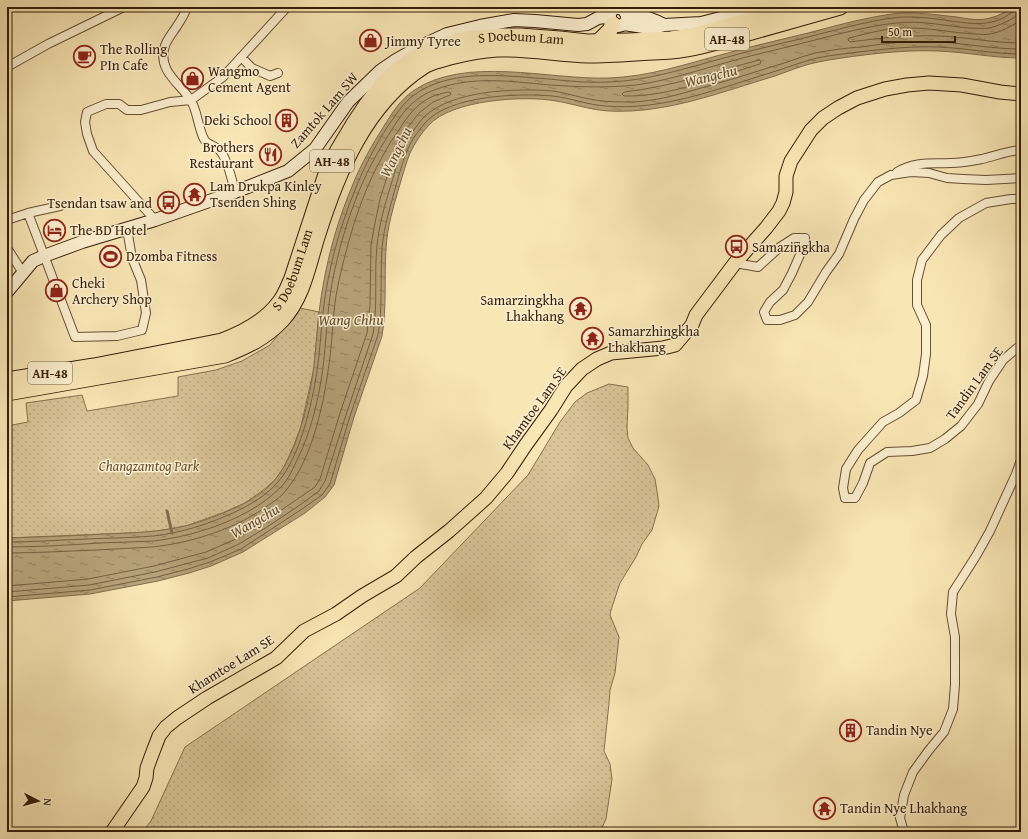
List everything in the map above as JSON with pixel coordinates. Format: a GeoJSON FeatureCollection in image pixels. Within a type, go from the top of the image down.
{"type":"FeatureCollection","features":[{"type":"Feature","properties":{"kind":"highway","name":"AH-48"},"geometry":{"type":"LineString","coordinates":[[628,41],[671,39],[692,36],[798,7]]}},
{"type":"Feature","properties":{"kind":"highway","name":"S Doebum Lam"},"geometry":{"type":"LineString","coordinates":[[7,380],[94,366],[222,341],[236,336],[263,319],[279,304],[285,294],[292,278],[326,174],[353,125],[384,82],[397,70],[427,51],[459,40],[499,36],[588,55],[672,51],[720,41],[840,7]]}},
{"type":"Feature","properties":{"kind":"highway"},"geometry":{"type":"LineString","coordinates":[[617,16],[628,41]]}},
{"type":"Feature","properties":{"kind":"highway"},"geometry":{"type":"LineString","coordinates":[[598,42],[610,30],[617,16]]}},
{"type":"Feature","properties":{"kind":"highway","name":"S Doebum Lam"},"geometry":{"type":"LineString","coordinates":[[7,393],[225,355],[254,343],[270,331],[290,310],[303,284],[325,210],[348,156],[362,132],[392,92],[426,65],[475,52],[498,49],[587,42],[628,41]]}},
{"type":"Feature","properties":{"kind":"main road","name":"Khamtoe Lam SE"},"geometry":{"type":"LineString","coordinates":[[112,832],[143,786],[150,757],[155,744],[166,727],[207,698],[276,658],[304,631],[336,614],[362,596],[396,576],[416,557],[449,531],[486,498],[507,473],[566,386],[582,369],[597,359],[611,353],[663,348],[675,345],[692,325],[696,315],[735,263],[766,228],[783,203],[786,192],[786,176],[791,161],[811,130],[822,118],[858,98],[885,89],[907,85],[929,83],[962,85],[1021,94]]}},
{"type":"Feature","properties":{"kind":"street"},"geometry":{"type":"LineString","coordinates":[[7,67],[48,44],[124,7]]}},
{"type":"Feature","properties":{"kind":"street"},"geometry":{"type":"LineString","coordinates":[[187,7],[177,27],[166,42],[163,51],[163,59],[167,72],[191,100],[205,140],[220,151],[229,169],[235,192]]}},
{"type":"Feature","properties":{"kind":"street"},"geometry":{"type":"LineString","coordinates":[[155,220],[93,151],[87,134],[85,122],[87,112],[106,104],[119,104],[127,110],[142,110],[170,102],[191,100],[223,78],[287,7]]}},
{"type":"Feature","properties":{"kind":"street"},"geometry":{"type":"LineString","coordinates":[[617,16],[650,28],[664,25],[701,23],[764,7]]}},
{"type":"Feature","properties":{"kind":"street","name":"Zamtok Lam SW"},"geometry":{"type":"LineString","coordinates":[[7,292],[33,261],[44,256],[82,242],[155,220],[235,192],[288,171],[315,149],[348,102],[375,76],[396,60],[447,34],[514,20],[578,25],[588,24],[598,18],[617,16]]}},
{"type":"Feature","properties":{"kind":"street"},"geometry":{"type":"LineString","coordinates":[[241,57],[252,68],[270,76],[278,73]]}},
{"type":"Feature","properties":{"kind":"street"},"geometry":{"type":"LineString","coordinates":[[735,263],[758,267],[780,247],[794,238],[804,238],[803,248],[783,290],[770,302],[764,312],[767,320],[780,320],[795,315],[808,302],[839,254],[864,200],[878,182],[906,166],[952,163],[982,159],[1005,152],[1021,150]]}},
{"type":"Feature","properties":{"kind":"street"},"geometry":{"type":"LineString","coordinates":[[891,175],[911,172],[929,172],[947,178],[986,180],[1021,178]]}},
{"type":"Feature","properties":{"kind":"street","name":"Tandin Lam SE"},"geometry":{"type":"LineString","coordinates":[[1021,199],[986,203],[959,218],[941,235],[922,260],[917,280],[917,304],[926,325],[926,354],[923,376],[916,400],[899,413],[883,422],[858,450],[846,469],[843,488],[845,498],[855,498],[863,483],[870,463],[888,452],[912,451],[930,448],[945,439],[961,426],[978,404],[988,381],[1003,360],[1017,348],[1021,347]]}},
{"type":"Feature","properties":{"kind":"street"},"geometry":{"type":"LineString","coordinates":[[7,220],[28,213],[60,206]]}},
{"type":"Feature","properties":{"kind":"street"},"geometry":{"type":"LineString","coordinates":[[28,213],[75,337],[117,336],[142,330],[146,313],[141,280],[132,258],[127,229]]}},
{"type":"Feature","properties":{"kind":"street"},"geometry":{"type":"LineString","coordinates":[[7,248],[23,273]]}},
{"type":"Feature","properties":{"kind":"street"},"geometry":{"type":"LineString","coordinates":[[904,832],[900,818],[904,795],[913,772],[944,732],[953,709],[955,685],[955,637],[951,614],[953,592],[990,531],[1021,460]]}},
{"type":"Feature","properties":{"kind":"green space","name":"Changzamtog Park"},"geometry":{"type":"Polygon","coordinates":[[[300,308],[319,312],[314,368],[301,426],[294,445],[284,467],[275,480],[262,491],[245,503],[186,526],[152,532],[7,538],[7,426],[28,422],[26,403],[82,395],[87,411],[178,396],[178,377],[216,370],[242,361],[270,345],[300,308]]]}},
{"type":"Feature","properties":{"kind":"green space"},"geometry":{"type":"Polygon","coordinates":[[[609,384],[628,387],[628,438],[633,448],[648,465],[655,479],[659,506],[652,530],[642,544],[620,583],[610,615],[619,637],[615,673],[610,690],[604,751],[610,764],[612,779],[606,819],[600,832],[142,832],[151,821],[185,747],[420,588],[528,475],[560,422],[575,402],[587,393],[609,384]]]}},
{"type":"Feature","properties":{"kind":"water","name":"Wang Chhu"},"geometry":{"type":"Polygon","coordinates":[[[1014,7],[1021,7],[1021,58],[938,51],[882,53],[812,63],[693,101],[651,109],[609,111],[542,99],[508,99],[470,105],[439,117],[423,131],[418,138],[410,153],[403,172],[388,233],[385,260],[382,336],[354,417],[334,485],[325,497],[305,513],[243,552],[211,566],[158,581],[90,594],[7,601],[7,538],[136,533],[185,526],[217,516],[235,508],[258,495],[277,477],[291,453],[297,439],[306,408],[314,365],[325,273],[331,247],[343,209],[353,184],[375,140],[390,116],[404,98],[413,91],[434,80],[457,74],[482,72],[508,72],[585,78],[608,78],[638,75],[652,73],[849,22],[881,16],[900,13],[916,13],[982,19],[997,16],[1014,7]]]}},
{"type":"Feature","properties":{"kind":"waterway"},"geometry":{"type":"LineString","coordinates":[[167,511],[172,533]]}},
{"type":"Feature","properties":{"kind":"place","name":"Jimmy Tyree"},"geometry":{"type":"Point","coordinates":[370,41]}},
{"type":"Feature","properties":{"kind":"place","name":"The Rolling PIn Cafe"},"geometry":{"type":"Point","coordinates":[85,57]}},
{"type":"Feature","properties":{"kind":"place","name":"Wangmo Cement Agent"},"geometry":{"type":"Point","coordinates":[192,79]}},
{"type":"Feature","properties":{"kind":"place","name":"Deki School"},"geometry":{"type":"Point","coordinates":[287,120]}},
{"type":"Feature","properties":{"kind":"place","name":"Brothers Restaurant"},"geometry":{"type":"Point","coordinates":[270,155]}},
{"type":"Feature","properties":{"kind":"place","name":"Lam Drukpa Kinley Tsenden Shing"},"geometry":{"type":"Point","coordinates":[195,194]}},
{"type":"Feature","properties":{"kind":"place","name":"Tsendan tsaw and"},"geometry":{"type":"Point","coordinates":[168,203]}},
{"type":"Feature","properties":{"kind":"place","name":"The BD Hotel"},"geometry":{"type":"Point","coordinates":[54,230]}},
{"type":"Feature","properties":{"kind":"place","name":"Samazingkha"},"geometry":{"type":"Point","coordinates":[737,247]}},
{"type":"Feature","properties":{"kind":"place","name":"Dzomba Fitness"},"geometry":{"type":"Point","coordinates":[110,256]}},
{"type":"Feature","properties":{"kind":"place","name":"Cheki Archery Shop"},"geometry":{"type":"Point","coordinates":[57,291]}},
{"type":"Feature","properties":{"kind":"place","name":"Samarzingkha Lhakhang"},"geometry":{"type":"Point","coordinates":[580,308]}},
{"type":"Feature","properties":{"kind":"place","name":"Samarzhingkha Lhakhang"},"geometry":{"type":"Point","coordinates":[593,339]}},
{"type":"Feature","properties":{"kind":"place","name":"Tandin Nye"},"geometry":{"type":"Point","coordinates":[851,730]}},
{"type":"Feature","properties":{"kind":"place","name":"Tandin Nye Lhakhang"},"geometry":{"type":"Point","coordinates":[824,808]}},
{"type":"Feature","properties":{"kind":"water label","name":"Wangchu"},"geometry":{"type":"Point","coordinates":[711,76]}},
{"type":"Feature","properties":{"kind":"water label","name":"Wangchu"},"geometry":{"type":"Point","coordinates":[396,152]}},
{"type":"Feature","properties":{"kind":"water label","name":"Wangchu"},"geometry":{"type":"Point","coordinates":[255,521]}}]}
